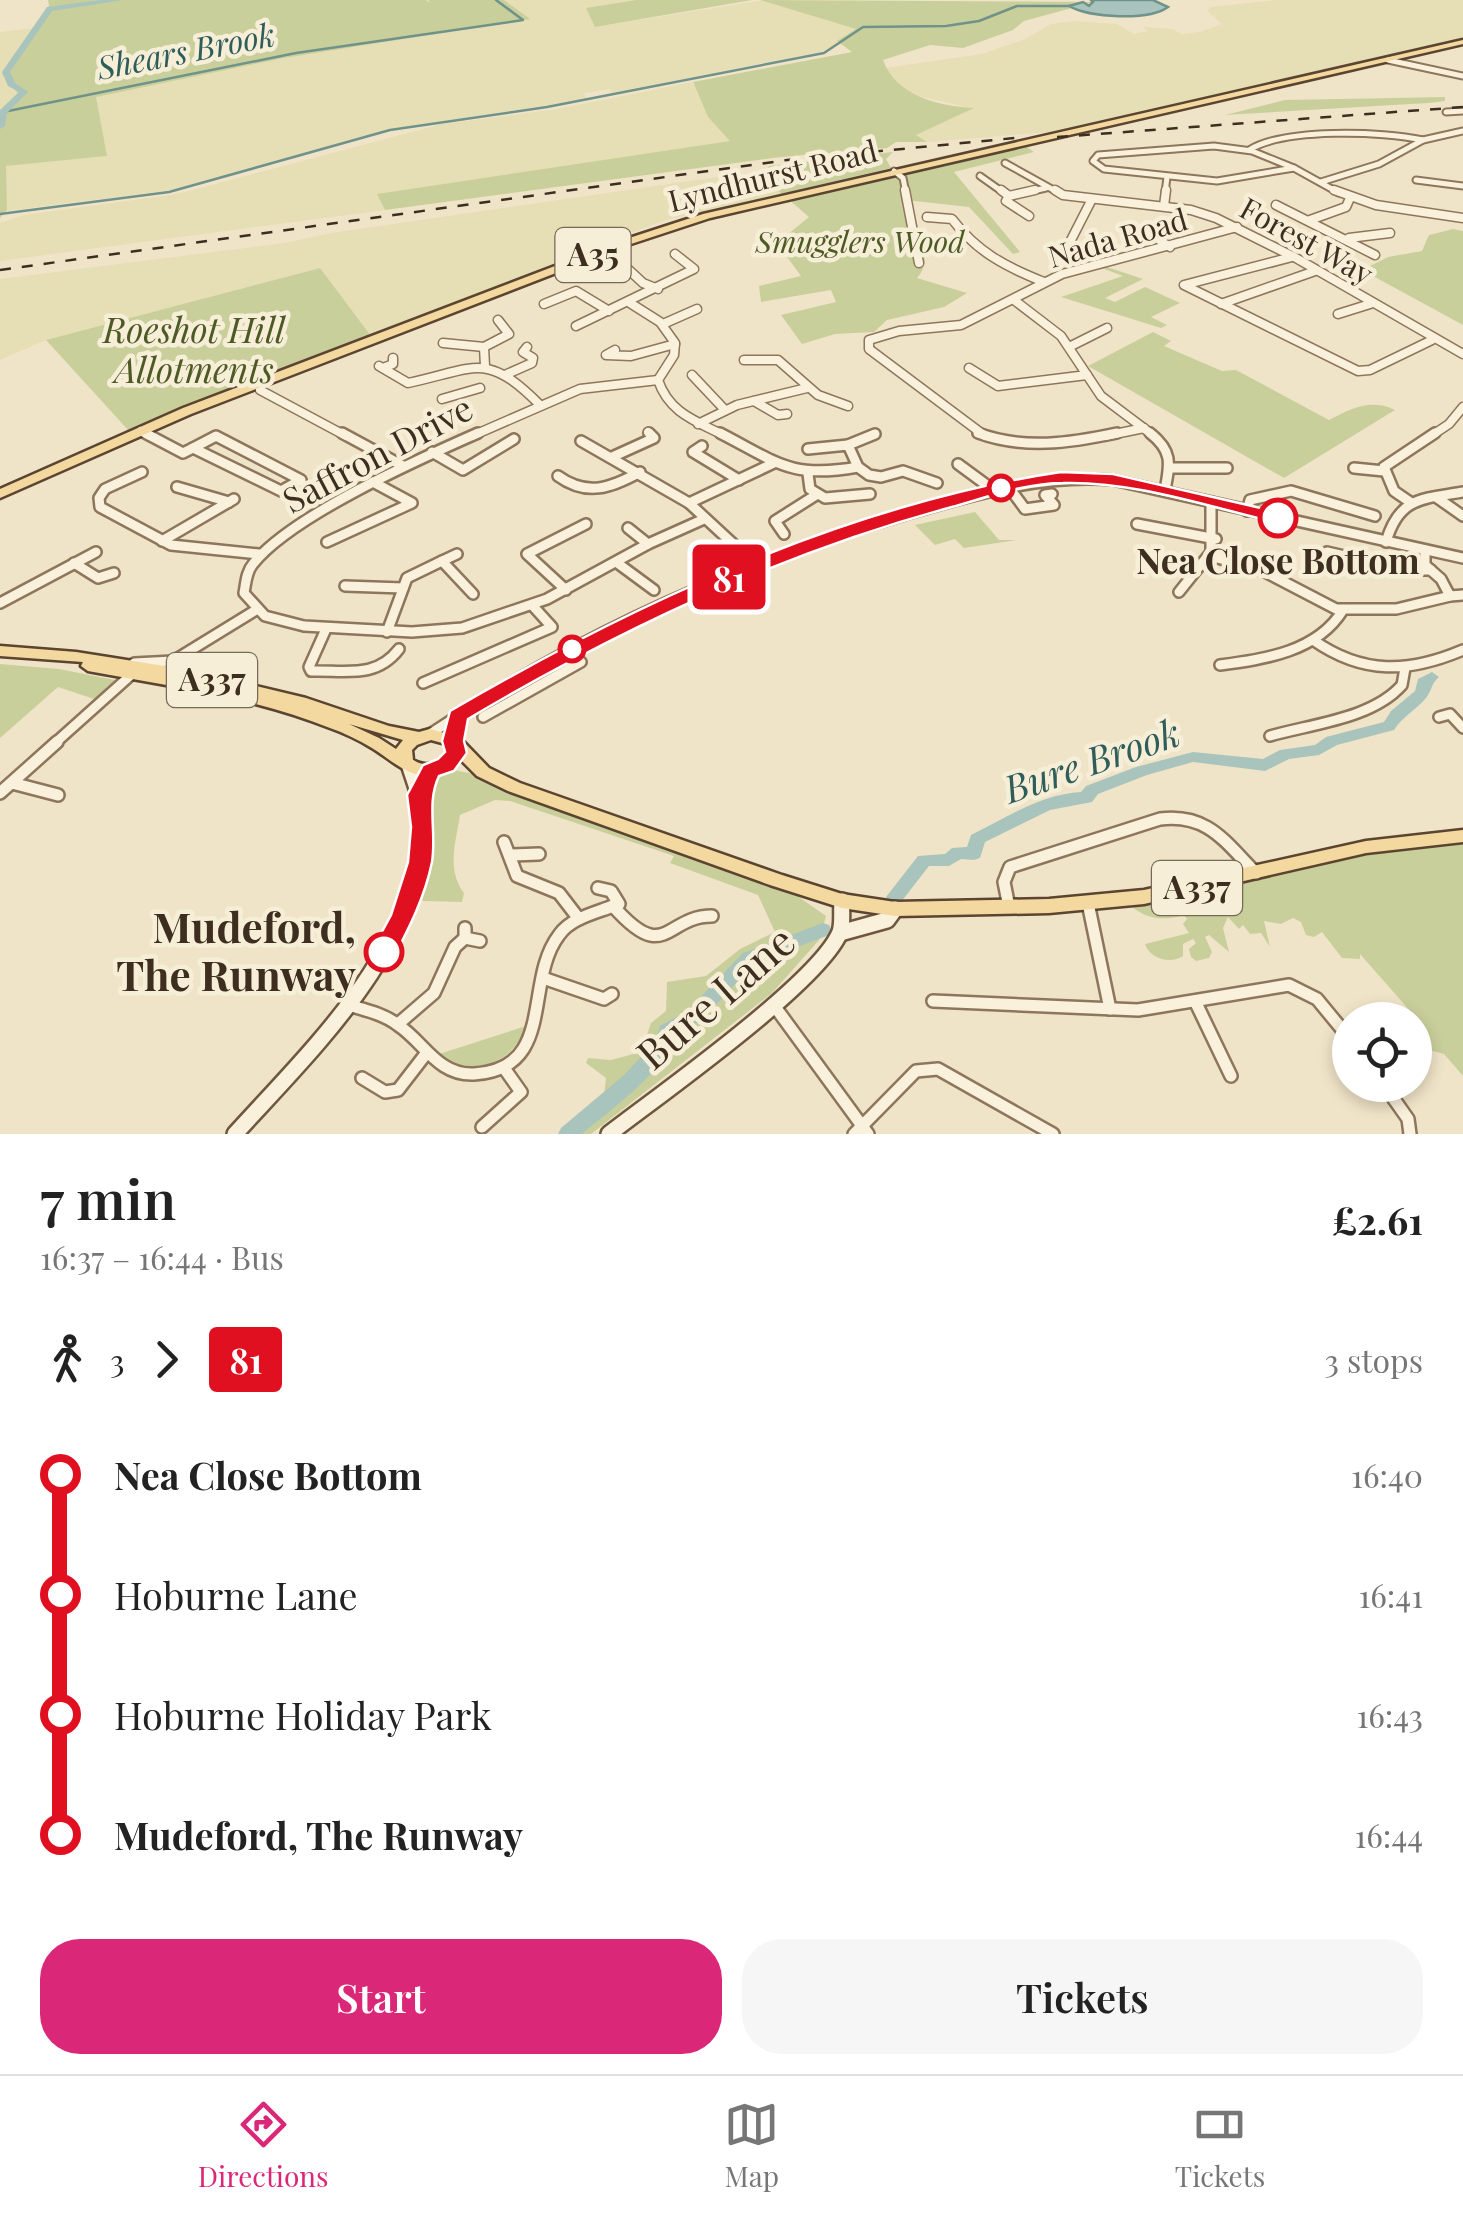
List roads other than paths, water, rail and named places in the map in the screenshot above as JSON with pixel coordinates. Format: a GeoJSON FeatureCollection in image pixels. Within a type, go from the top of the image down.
{"type":"FeatureCollection","features":[{"type":"Feature","properties":{"kind":"main road","name":"Lyndhurst Road"},"geometry":{"type":"LineString","coordinates":[[0,494],[141,431],[627,242],[721,213],[894,171],[1463,42]]}},
{"type":"Feature","properties":{"kind":"main road","name":"Lyndhurst Road"},"geometry":{"type":"LineString","coordinates":[[0,485],[66,467]]}},
{"type":"Feature","properties":{"kind":"main road","name":"A337"},"geometry":{"type":"LineString","coordinates":[[0,655],[193,676],[303,702],[391,734],[424,736]]}},
{"type":"Feature","properties":{"kind":"main road","name":"A337"},"geometry":{"type":"LineString","coordinates":[[126,669],[299,711],[373,739],[407,764]]}},
{"type":"Feature","properties":{"kind":"main road"},"geometry":{"type":"LineString","coordinates":[[424,736],[454,743],[456,753],[438,768],[407,764],[404,749],[424,736]]}},
{"type":"Feature","properties":{"kind":"main road","name":"A337"},"geometry":{"type":"LineString","coordinates":[[454,743],[483,772],[514,788],[776,880],[895,906],[1009,908],[1088,903],[1192,889],[1366,847],[1463,836]]}},
{"type":"Feature","properties":{"kind":"main road","name":"A337"},"geometry":{"type":"LineString","coordinates":[[438,768],[483,772]]}},
{"type":"Feature","properties":{"kind":"street"},"geometry":{"type":"LineString","coordinates":[[1388,60],[1463,76]]}},
{"type":"Feature","properties":{"kind":"street"},"geometry":{"type":"LineString","coordinates":[[1446,112],[1463,111]]}},
{"type":"Feature","properties":{"kind":"street"},"geometry":{"type":"LineString","coordinates":[[1319,182],[1379,164],[1424,140],[1463,131]]}},
{"type":"Feature","properties":{"kind":"street"},"geometry":{"type":"LineString","coordinates":[[1250,150],[1264,141],[1368,132],[1398,133],[1424,140]]}},
{"type":"Feature","properties":{"kind":"street"},"geometry":{"type":"LineString","coordinates":[[1294,168],[1217,181],[1104,170],[1092,161],[1098,155],[1205,146],[1250,150],[1294,168],[1350,198],[1463,218]]}},
{"type":"Feature","properties":{"kind":"street","name":"Forest Way"},"geometry":{"type":"LineString","coordinates":[[1005,162],[1046,188],[1092,199],[1191,210],[1237,226],[1432,340],[1463,354]]}},
{"type":"Feature","properties":{"kind":"street"},"geometry":{"type":"LineString","coordinates":[[894,171],[902,178],[919,263]]}},
{"type":"Feature","properties":{"kind":"street"},"geometry":{"type":"LineString","coordinates":[[980,176],[1009,196],[1046,188]]}},
{"type":"Feature","properties":{"kind":"street"},"geometry":{"type":"LineString","coordinates":[[1164,206],[1167,177]]}},
{"type":"Feature","properties":{"kind":"street"},"geometry":{"type":"LineString","coordinates":[[1416,180],[1463,186]]}},
{"type":"Feature","properties":{"kind":"street"},"geometry":{"type":"LineString","coordinates":[[1009,196],[1006,201],[1029,216]]}},
{"type":"Feature","properties":{"kind":"street"},"geometry":{"type":"LineString","coordinates":[[1310,220],[1346,207],[1350,198]]}},
{"type":"Feature","properties":{"kind":"street"},"geometry":{"type":"LineString","coordinates":[[1070,242],[1092,199]]}},
{"type":"Feature","properties":{"kind":"street"},"geometry":{"type":"LineString","coordinates":[[1276,205],[1375,256]]}},
{"type":"Feature","properties":{"kind":"street"},"geometry":{"type":"LineString","coordinates":[[928,217],[952,219],[971,246],[990,261],[1044,282]]}},
{"type":"Feature","properties":{"kind":"street","name":"Nada Road"},"geometry":{"type":"LineString","coordinates":[[1144,428],[1064,443],[1030,445],[992,439],[979,434],[869,349],[869,340],[880,334],[962,325],[1044,282],[1237,226]]}},
{"type":"Feature","properties":{"kind":"street"},"geometry":{"type":"LineString","coordinates":[[1143,229],[1170,247]]}},
{"type":"Feature","properties":{"kind":"street"},"geometry":{"type":"LineString","coordinates":[[1344,238],[1390,232]]}},
{"type":"Feature","properties":{"kind":"street"},"geometry":{"type":"LineString","coordinates":[[576,326],[700,267],[677,253],[666,255]]}},
{"type":"Feature","properties":{"kind":"street"},"geometry":{"type":"LineString","coordinates":[[1293,256],[1184,285],[1358,371],[1370,370],[1432,340]]}},
{"type":"Feature","properties":{"kind":"street"},"geometry":{"type":"LineString","coordinates":[[628,269],[658,289]]}},
{"type":"Feature","properties":{"kind":"street"},"geometry":{"type":"LineString","coordinates":[[1220,304],[1315,270]]}},
{"type":"Feature","properties":{"kind":"street"},"geometry":{"type":"LineString","coordinates":[[547,301],[576,291],[609,311]]}},
{"type":"Feature","properties":{"kind":"street"},"geometry":{"type":"LineString","coordinates":[[1014,300],[1070,346],[1101,396],[1169,452],[1171,468],[1165,490]]}},
{"type":"Feature","properties":{"kind":"street"},"geometry":{"type":"LineString","coordinates":[[630,303],[662,324],[675,344],[674,355],[658,380],[672,407],[698,424],[748,445],[774,464],[808,474],[858,467]]}},
{"type":"Feature","properties":{"kind":"street"},"geometry":{"type":"LineString","coordinates":[[1338,314],[1370,304]]}},
{"type":"Feature","properties":{"kind":"street"},"geometry":{"type":"LineString","coordinates":[[662,324],[700,308]]}},
{"type":"Feature","properties":{"kind":"street"},"geometry":{"type":"LineString","coordinates":[[448,343],[484,347],[509,334],[498,320]]}},
{"type":"Feature","properties":{"kind":"street"},"geometry":{"type":"LineString","coordinates":[[1070,346],[1107,328]]}},
{"type":"Feature","properties":{"kind":"street"},"geometry":{"type":"LineString","coordinates":[[448,343],[458,333]]}},
{"type":"Feature","properties":{"kind":"street"},"geometry":{"type":"LineString","coordinates":[[615,350],[606,356],[626,359],[675,344]]}},
{"type":"Feature","properties":{"kind":"street"},"geometry":{"type":"LineString","coordinates":[[484,347],[485,366]]}},
{"type":"Feature","properties":{"kind":"street"},"geometry":{"type":"LineString","coordinates":[[507,374],[533,361],[522,351]]}},
{"type":"Feature","properties":{"kind":"street"},"geometry":{"type":"LineString","coordinates":[[393,358],[393,364],[381,367],[404,385],[485,366],[507,374],[540,404]]}},
{"type":"Feature","properties":{"kind":"street"},"geometry":{"type":"LineString","coordinates":[[751,362],[778,360],[807,388],[836,406],[848,406]]}},
{"type":"Feature","properties":{"kind":"street"},"geometry":{"type":"LineString","coordinates":[[969,368],[998,386],[1087,375]]}},
{"type":"Feature","properties":{"kind":"street"},"geometry":{"type":"LineString","coordinates":[[456,373],[466,391]]}},
{"type":"Feature","properties":{"kind":"street"},"geometry":{"type":"LineString","coordinates":[[693,378],[725,410]]}},
{"type":"Feature","properties":{"kind":"street","name":"Saffron Drive"},"geometry":{"type":"LineString","coordinates":[[256,610],[247,601],[244,583],[259,554],[373,482],[540,404],[599,385],[658,380]]}},
{"type":"Feature","properties":{"kind":"street"},"geometry":{"type":"LineString","coordinates":[[442,399],[480,388]]}},
{"type":"Feature","properties":{"kind":"street"},"geometry":{"type":"LineString","coordinates":[[698,424],[725,410],[807,388]]}},
{"type":"Feature","properties":{"kind":"street"},"geometry":{"type":"LineString","coordinates":[[260,390],[402,466]]}},
{"type":"Feature","properties":{"kind":"street"},"geometry":{"type":"LineString","coordinates":[[753,401],[781,416]]}},
{"type":"Feature","properties":{"kind":"street"},"geometry":{"type":"LineString","coordinates":[[1384,471],[1400,453],[1450,424],[1463,407]]}},
{"type":"Feature","properties":{"kind":"street"},"geometry":{"type":"LineString","coordinates":[[141,431],[184,453],[216,436],[301,480],[281,492],[194,448]]}},
{"type":"Feature","properties":{"kind":"street"},"geometry":{"type":"LineString","coordinates":[[612,457],[654,438],[648,432]]}},
{"type":"Feature","properties":{"kind":"street"},"geometry":{"type":"LineString","coordinates":[[808,449],[848,445],[875,434]]}},
{"type":"Feature","properties":{"kind":"street"},"geometry":{"type":"LineString","coordinates":[[432,452],[467,472],[514,439]]}},
{"type":"Feature","properties":{"kind":"street"},"geometry":{"type":"LineString","coordinates":[[581,440],[689,504],[756,566]]}},
{"type":"Feature","properties":{"kind":"street"},"geometry":{"type":"LineString","coordinates":[[848,445],[858,467],[876,477],[903,471],[937,483]]}},
{"type":"Feature","properties":{"kind":"street"},"geometry":{"type":"LineString","coordinates":[[702,446],[692,452],[738,480]]}},
{"type":"Feature","properties":{"kind":"street"},"geometry":{"type":"LineString","coordinates":[[689,504],[774,464]]}},
{"type":"Feature","properties":{"kind":"street"},"geometry":{"type":"LineString","coordinates":[[958,464],[992,490]]}},
{"type":"Feature","properties":{"kind":"street"},"geometry":{"type":"LineString","coordinates":[[1171,468],[1227,468]]}},
{"type":"Feature","properties":{"kind":"street"},"geometry":{"type":"LineString","coordinates":[[1354,468],[1384,471]]}},
{"type":"Feature","properties":{"kind":"street"},"geometry":{"type":"LineString","coordinates":[[1384,471],[1394,491],[1410,502]]}},
{"type":"Feature","properties":{"kind":"street"},"geometry":{"type":"LineString","coordinates":[[142,472],[105,489],[98,502],[107,512],[180,547],[259,554]]}},
{"type":"Feature","properties":{"kind":"street"},"geometry":{"type":"LineString","coordinates":[[558,476],[580,490],[597,491],[612,488],[640,472]]}},
{"type":"Feature","properties":{"kind":"street"},"geometry":{"type":"LineString","coordinates":[[808,474],[810,489],[816,495],[846,500],[870,494]]}},
{"type":"Feature","properties":{"kind":"street"},"geometry":{"type":"LineString","coordinates":[[424,736],[552,659],[756,566],[890,519],[1055,477],[1136,484],[1463,558]]}},
{"type":"Feature","properties":{"kind":"street"},"geometry":{"type":"LineString","coordinates":[[1091,490],[1100,478]]}},
{"type":"Feature","properties":{"kind":"street"},"geometry":{"type":"LineString","coordinates":[[327,542],[415,505],[373,482]]}},
{"type":"Feature","properties":{"kind":"street"},"geometry":{"type":"LineString","coordinates":[[162,541],[232,501],[177,486]]}},
{"type":"Feature","properties":{"kind":"street"},"geometry":{"type":"LineString","coordinates":[[1008,486],[1025,509],[1054,505],[1045,495],[1052,494]]}},
{"type":"Feature","properties":{"kind":"street"},"geometry":{"type":"LineString","coordinates":[[1247,510],[1250,500],[1291,491],[1374,516]]}},
{"type":"Feature","properties":{"kind":"street"},"geometry":{"type":"LineString","coordinates":[[1386,542],[1394,513],[1410,502],[1463,492]]}},
{"type":"Feature","properties":{"kind":"street"},"geometry":{"type":"LineString","coordinates":[[784,534],[775,521],[816,495]]}},
{"type":"Feature","properties":{"kind":"street"},"geometry":{"type":"LineString","coordinates":[[1436,497],[1463,516]]}},
{"type":"Feature","properties":{"kind":"street"},"geometry":{"type":"LineString","coordinates":[[1179,592],[1210,556],[1216,539],[1211,502]]}},
{"type":"Feature","properties":{"kind":"street"},"geometry":{"type":"LineString","coordinates":[[0,793],[126,669],[185,656],[219,629],[256,610],[280,622],[326,629],[387,632],[462,628],[532,606],[704,519]]}},
{"type":"Feature","properties":{"kind":"street"},"geometry":{"type":"LineString","coordinates":[[566,590],[524,551],[586,524]]}},
{"type":"Feature","properties":{"kind":"street"},"geometry":{"type":"LineString","coordinates":[[1137,524],[1216,539]]}},
{"type":"Feature","properties":{"kind":"street"},"geometry":{"type":"LineString","coordinates":[[628,528],[648,544]]}},
{"type":"Feature","properties":{"kind":"street"},"geometry":{"type":"LineString","coordinates":[[1425,550],[1424,560],[1450,596]]}},
{"type":"Feature","properties":{"kind":"street"},"geometry":{"type":"LineString","coordinates":[[0,603],[96,552]]}},
{"type":"Feature","properties":{"kind":"street"},"geometry":{"type":"LineString","coordinates":[[1328,552],[1347,553],[1409,571],[1430,570]]}},
{"type":"Feature","properties":{"kind":"street"},"geometry":{"type":"LineString","coordinates":[[387,632],[409,576],[458,554]]}},
{"type":"Feature","properties":{"kind":"street"},"geometry":{"type":"LineString","coordinates":[[1210,556],[1260,570],[1343,610],[1396,609],[1463,595]]}},
{"type":"Feature","properties":{"kind":"street"},"geometry":{"type":"LineString","coordinates":[[442,561],[468,584],[473,594]]}},
{"type":"Feature","properties":{"kind":"street"},"geometry":{"type":"LineString","coordinates":[[616,562],[654,590]]}},
{"type":"Feature","properties":{"kind":"street"},"geometry":{"type":"LineString","coordinates":[[74,563],[98,578],[114,574]]}},
{"type":"Feature","properties":{"kind":"street"},"geometry":{"type":"LineString","coordinates":[[345,586],[403,588]]}},
{"type":"Feature","properties":{"kind":"street"},"geometry":{"type":"LineString","coordinates":[[422,683],[555,630],[532,606]]}},
{"type":"Feature","properties":{"kind":"street"},"geometry":{"type":"LineString","coordinates":[[1220,665],[1269,655],[1312,640],[1328,631],[1343,610]]}},
{"type":"Feature","properties":{"kind":"street"},"geometry":{"type":"LineString","coordinates":[[326,629],[308,667],[311,670],[377,670],[387,665],[398,649]]}},
{"type":"Feature","properties":{"kind":"street"},"geometry":{"type":"LineString","coordinates":[[1312,640],[1361,662],[1405,668],[1463,650]]}},
{"type":"Feature","properties":{"kind":"street"},"geometry":{"type":"LineString","coordinates":[[185,656],[184,664],[193,676]]}},
{"type":"Feature","properties":{"kind":"street"},"geometry":{"type":"LineString","coordinates":[[552,659],[568,669]]}},
{"type":"Feature","properties":{"kind":"street"},"geometry":{"type":"LineString","coordinates":[[483,717],[580,662]]}},
{"type":"Feature","properties":{"kind":"street"},"geometry":{"type":"LineString","coordinates":[[1270,736],[1367,706],[1395,693],[1402,686],[1405,668]]}},
{"type":"Feature","properties":{"kind":"street"},"geometry":{"type":"LineString","coordinates":[[1440,717],[1450,714],[1463,728]]}},
{"type":"Feature","properties":{"kind":"street"},"geometry":{"type":"LineString","coordinates":[[454,743],[458,716]]}},
{"type":"Feature","properties":{"kind":"street"},"geometry":{"type":"LineString","coordinates":[[235,1134],[346,1004],[381,957],[404,916],[423,845],[418,795],[407,764]]}},
{"type":"Feature","properties":{"kind":"street"},"geometry":{"type":"LineString","coordinates":[[418,795],[438,768]]}},
{"type":"Feature","properties":{"kind":"street"},"geometry":{"type":"LineString","coordinates":[[12,783],[58,794]]}},
{"type":"Feature","properties":{"kind":"street"},"geometry":{"type":"LineString","coordinates":[[1009,908],[1004,882],[1010,868],[1178,816],[1210,827],[1256,873]]}},
{"type":"Feature","properties":{"kind":"street"},"geometry":{"type":"LineString","coordinates":[[504,842],[517,876],[559,893],[579,919]]}},
{"type":"Feature","properties":{"kind":"street"},"geometry":{"type":"LineString","coordinates":[[512,855],[539,854]]}},
{"type":"Feature","properties":{"kind":"street"},"geometry":{"type":"LineString","coordinates":[[346,1004],[398,1024],[443,1069],[466,1075],[504,1068],[528,1043],[546,959],[560,933],[579,919],[618,904],[610,892],[598,888]]}},
{"type":"Feature","properties":{"kind":"street","name":"Bure Lane"},"geometry":{"type":"LineString","coordinates":[[609,1134],[773,1004],[840,933],[844,897]]}},
{"type":"Feature","properties":{"kind":"street"},"geometry":{"type":"LineString","coordinates":[[1088,903],[1110,1009]]}},
{"type":"Feature","properties":{"kind":"street"},"geometry":{"type":"LineString","coordinates":[[613,906],[639,933],[655,935],[674,933],[694,911],[712,916]]}},
{"type":"Feature","properties":{"kind":"street"},"geometry":{"type":"LineString","coordinates":[[840,933],[888,920],[895,906]]}},
{"type":"Feature","properties":{"kind":"street"},"geometry":{"type":"LineString","coordinates":[[398,1024],[434,993],[465,933],[480,940]]}},
{"type":"Feature","properties":{"kind":"street"},"geometry":{"type":"LineString","coordinates":[[543,978],[608,997],[601,1014]]}},
{"type":"Feature","properties":{"kind":"street"},"geometry":{"type":"LineString","coordinates":[[933,1001],[1168,1008],[1289,985],[1323,1002],[1332,1014]]}},
{"type":"Feature","properties":{"kind":"street"},"geometry":{"type":"LineString","coordinates":[[1196,1003],[1231,1076]]}},
{"type":"Feature","properties":{"kind":"street"},"geometry":{"type":"LineString","coordinates":[[773,1004],[862,1131],[916,1071],[927,1068],[938,1070],[1053,1134]]}},
{"type":"Feature","properties":{"kind":"street"},"geometry":{"type":"LineString","coordinates":[[362,1078],[385,1092],[398,1090],[425,1055]]}},
{"type":"Feature","properties":{"kind":"street"},"geometry":{"type":"LineString","coordinates":[[482,1127],[527,1088],[504,1068]]}},
{"type":"Feature","properties":{"kind":"street"},"geometry":{"type":"LineString","coordinates":[[1396,1102],[1408,1119],[1410,1134]]}},
{"type":"Feature","properties":{"kind":"water"},"geometry":{"type":"Polygon","coordinates":[[[1091,0],[1153,0],[1168,7],[1147,14],[1119,16],[1069,6],[1083,2],[1089,6],[1091,0]]]}},
{"type":"Feature","properties":{"kind":"waterway"},"geometry":{"type":"LineString","coordinates":[[0,126],[3,112],[24,92],[11,84],[6,72],[50,9],[119,0]]}},
{"type":"Feature","properties":{"kind":"waterway","name":"Shears Brook"},"geometry":{"type":"LineString","coordinates":[[3,112],[296,53],[523,20],[496,0]]}},
{"type":"Feature","properties":{"kind":"waterway"},"geometry":{"type":"LineString","coordinates":[[0,214],[169,192],[390,130],[547,107],[824,53],[863,27],[946,26],[979,21],[1017,6],[1069,6]]}},
{"type":"Feature","properties":{"kind":"waterway","name":"Bure Brook"},"geometry":{"type":"LineString","coordinates":[[895,897],[924,860],[949,860],[958,852],[974,854],[977,839],[1016,819],[1058,801],[1086,798],[1092,790],[1142,771],[1193,757],[1265,765],[1286,754],[1319,750],[1332,741],[1389,726],[1422,693],[1423,682],[1432,677]]}},
{"type":"Feature","properties":{"kind":"waterway","name":"Bure Brook"},"geometry":{"type":"LineString","coordinates":[[568,1134],[631,1081],[664,1045],[667,1031],[694,1016],[749,958],[823,930]]}},
{"type":"Feature","properties":{"kind":"railway"},"geometry":{"type":"LineString","coordinates":[[1057,137],[1463,107]]}},
{"type":"Feature","properties":{"kind":"railway"},"geometry":{"type":"LineString","coordinates":[[0,270],[787,160],[1015,138]]}},
{"type":"Feature","properties":{"kind":"place","name":"Nea Close Bottom"},"geometry":{"type":"Point","coordinates":[1278,518]}},
{"type":"Feature","properties":{"kind":"place","name":"Mudeford, The Runway"},"geometry":{"type":"Point","coordinates":[384,952]}},
{"type":"Feature","properties":{"kind":"park label","name":"Smugglers Wood"},"geometry":{"type":"Point","coordinates":[860,243]}},
{"type":"Feature","properties":{"kind":"park label","name":"Roeshot Hill Allotments"},"geometry":{"type":"Point","coordinates":[194,351]}}]}
